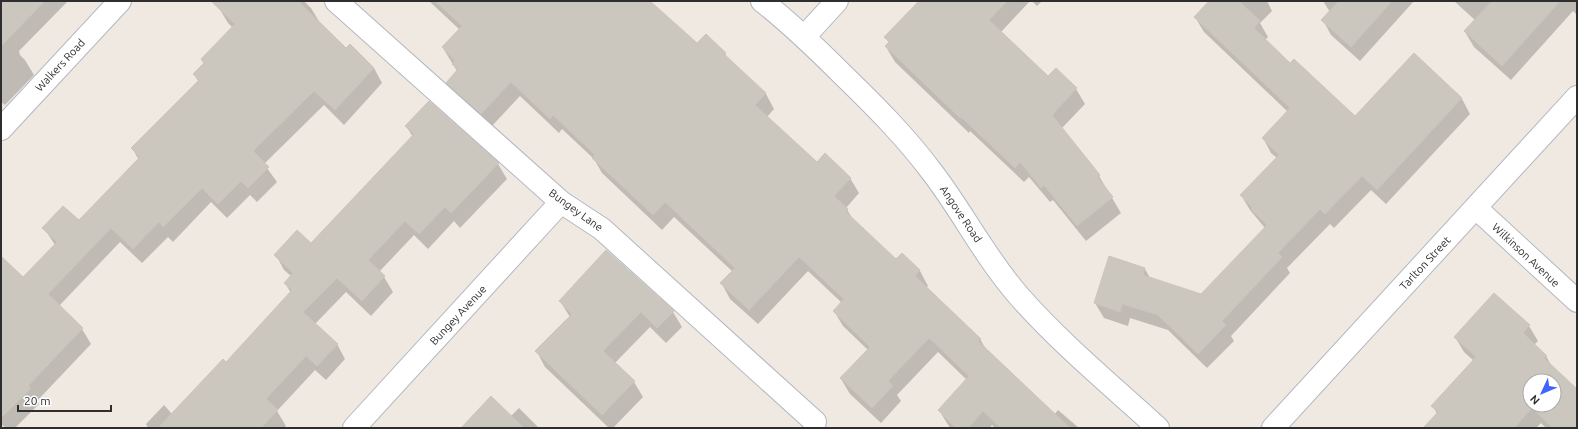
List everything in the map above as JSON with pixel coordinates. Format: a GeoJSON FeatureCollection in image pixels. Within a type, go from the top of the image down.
{"type":"FeatureCollection","features":[{"type":"Feature","properties":{"kind":"street","name":"Walkers Road"},"geometry":{"type":"LineString","coordinates":[[1,130],[120,1]]}},
{"type":"Feature","properties":{"kind":"street","name":"Bungey Lane"},"geometry":{"type":"LineString","coordinates":[[336,1],[561,202],[602,229],[815,422]]}},
{"type":"Feature","properties":{"kind":"street","name":"Angove Road"},"geometry":{"type":"LineString","coordinates":[[762,1],[804,37],[886,116],[912,146],[954,202],[993,262],[1018,295],[1055,333],[1158,428]]}},
{"type":"Feature","properties":{"kind":"street"},"geometry":{"type":"LineString","coordinates":[[804,37],[837,1]]}},
{"type":"Feature","properties":{"kind":"street","name":"Tarlton Street"},"geometry":{"type":"LineString","coordinates":[[1273,428],[1577,97]]}},
{"type":"Feature","properties":{"kind":"street","name":"Bungey Avenue"},"geometry":{"type":"LineString","coordinates":[[354,428],[561,202]]}},
{"type":"Feature","properties":{"kind":"street","name":"Wilkinson Avenue"},"geometry":{"type":"LineString","coordinates":[[1476,208],[1577,301]]}},
{"type":"Feature","properties":{"kind":"building"},"geometry":{"type":"Polygon","coordinates":[[[1,1],[45,1],[1,46],[1,1]]]}},
{"type":"Feature","properties":{"kind":"building"},"geometry":{"type":"Polygon","coordinates":[[[211,1],[298,1],[346,48],[350,44],[374,68],[335,110],[314,91],[253,151],[269,167],[248,188],[241,181],[218,204],[202,188],[163,227],[159,222],[133,249],[111,228],[48,294],[83,328],[28,386],[31,388],[1,418],[1,256],[23,277],[57,242],[42,228],[63,206],[79,220],[140,157],[131,148],[199,80],[193,74],[204,63],[201,59],[235,24],[211,1]]]}},
{"type":"Feature","properties":{"kind":"building"},"geometry":{"type":"Polygon","coordinates":[[[435,1],[650,1],[697,43],[706,34],[726,53],[724,54],[766,93],[755,105],[817,162],[825,153],[851,178],[834,196],[848,209],[846,212],[896,259],[902,253],[920,270],[915,276],[981,339],[978,341],[1070,428],[1001,428],[983,411],[968,428],[956,428],[938,410],[969,376],[929,338],[888,381],[893,386],[872,408],[840,378],[870,347],[833,311],[844,299],[799,257],[749,310],[720,283],[735,268],[665,202],[653,215],[592,158],[595,155],[553,115],[550,119],[511,82],[481,114],[446,83],[458,69],[452,64],[455,61],[442,47],[462,26],[435,1]]]}},
{"type":"Feature","properties":{"kind":"building"},"geometry":{"type":"Polygon","coordinates":[[[919,1],[1007,1],[989,20],[1048,76],[1056,68],[1077,88],[1052,115],[1100,175],[1097,177],[1113,197],[1077,226],[1044,185],[1041,188],[1020,162],[1015,168],[885,46],[889,42],[884,37],[919,1]]]}},
{"type":"Feature","properties":{"kind":"building"},"geometry":{"type":"Polygon","coordinates":[[[1209,1],[1239,1],[1260,21],[1254,28],[1290,63],[1294,59],[1355,116],[1414,53],[1462,98],[1377,190],[1362,176],[1325,214],[1320,209],[1278,253],[1282,257],[1222,321],[1226,325],[1198,354],[1158,315],[1122,304],[1120,312],[1094,303],[1109,256],[1145,268],[1143,275],[1201,294],[1267,225],[1240,195],[1279,155],[1262,138],[1290,108],[1194,17],[1209,1]]]}},
{"type":"Feature","properties":{"kind":"building"},"geometry":{"type":"Polygon","coordinates":[[[1339,1],[1392,1],[1351,47],[1321,20],[1339,1]]]}},
{"type":"Feature","properties":{"kind":"building"},"geometry":{"type":"Polygon","coordinates":[[[1492,1],[1560,1],[1502,66],[1464,31],[1492,1]]]}},
{"type":"Feature","properties":{"kind":"building"},"geometry":{"type":"Polygon","coordinates":[[[429,101],[499,163],[451,213],[445,207],[419,234],[405,221],[368,260],[385,276],[362,301],[337,278],[303,312],[338,344],[317,366],[306,356],[266,399],[278,410],[261,428],[158,428],[223,359],[226,362],[292,290],[284,283],[293,273],[274,255],[297,230],[311,243],[414,134],[405,126],[429,101]]]}},
{"type":"Feature","properties":{"kind":"building"},"geometry":{"type":"Polygon","coordinates":[[[606,250],[674,311],[657,328],[641,312],[603,351],[635,381],[602,415],[535,351],[572,314],[559,301],[606,250]]]}},
{"type":"Feature","properties":{"kind":"building"},"geometry":{"type":"Polygon","coordinates":[[[1494,293],[1530,325],[1523,333],[1547,356],[1544,358],[1560,373],[1522,373],[1522,413],[1528,413],[1514,428],[1423,428],[1438,412],[1431,406],[1476,357],[1454,337],[1494,293]]]}},
{"type":"Feature","properties":{"kind":"building"},"geometry":{"type":"Polygon","coordinates":[[[1562,375],[1577,389],[1577,428],[1553,428],[1537,413],[1562,413],[1562,375]]]}},
{"type":"Feature","properties":{"kind":"building"},"geometry":{"type":"Polygon","coordinates":[[[491,396],[524,428],[461,428],[491,396]]]}}]}
